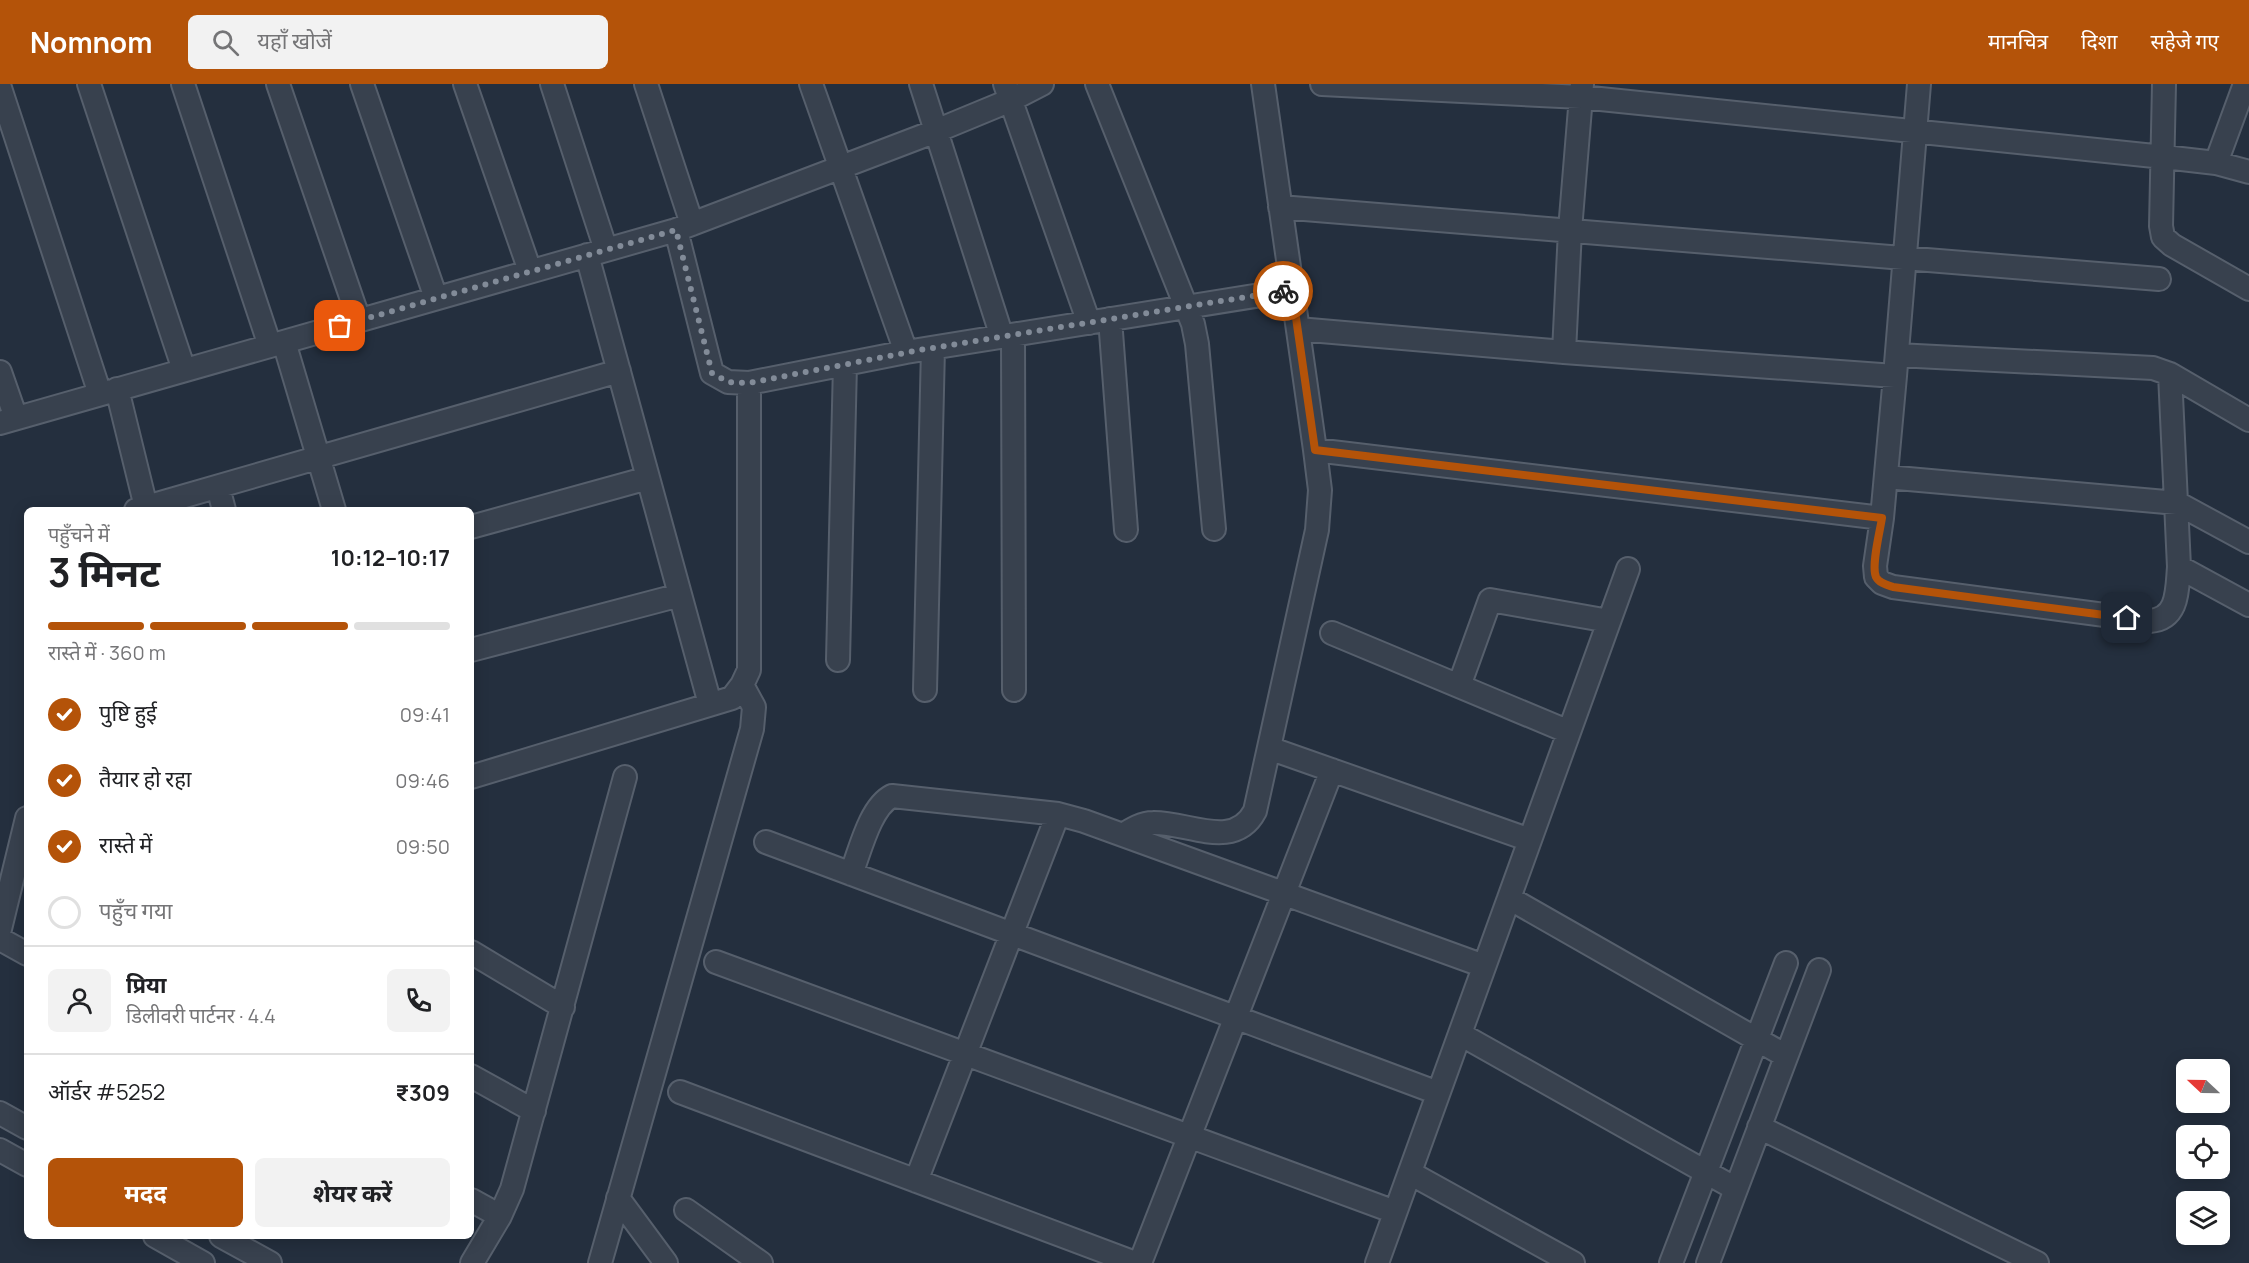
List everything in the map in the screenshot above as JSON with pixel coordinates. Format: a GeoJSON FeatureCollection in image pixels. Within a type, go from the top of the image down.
{"type":"FeatureCollection","features":[{"type":"Feature","properties":{"kind":"street"},"geometry":{"type":"LineString","coordinates":[[89,84],[184,370]]}},
{"type":"Feature","properties":{"kind":"street"},"geometry":{"type":"LineString","coordinates":[[183,84],[318,457],[333,507]]}},
{"type":"Feature","properties":{"kind":"street"},"geometry":{"type":"LineString","coordinates":[[278,84],[359,320]]}},
{"type":"Feature","properties":{"kind":"street"},"geometry":{"type":"LineString","coordinates":[[362,84],[436,298]]}},
{"type":"Feature","properties":{"kind":"street"},"geometry":{"type":"LineString","coordinates":[[465,84],[530,271]]}},
{"type":"Feature","properties":{"kind":"street"},"geometry":{"type":"LineString","coordinates":[[552,84],[597,253],[619,371],[710,704]]}},
{"type":"Feature","properties":{"kind":"street"},"geometry":{"type":"LineString","coordinates":[[646,84],[684,227],[712,373],[728,382],[749,383],[906,352],[1292,290]]}},
{"type":"Feature","properties":{"kind":"street"},"geometry":{"type":"LineString","coordinates":[[811,84],[906,352]]}},
{"type":"Feature","properties":{"kind":"street"},"geometry":{"type":"LineString","coordinates":[[921,84],[1008,336],[1014,690]]}},
{"type":"Feature","properties":{"kind":"street"},"geometry":{"type":"LineString","coordinates":[[0,372],[8,421],[684,227],[936,130],[1008,92],[1042,84]]}},
{"type":"Feature","properties":{"kind":"street"},"geometry":{"type":"LineString","coordinates":[[1097,84],[1186,306],[1197,344],[1214,529]]}},
{"type":"Feature","properties":{"kind":"street"},"geometry":{"type":"LineString","coordinates":[[1123,835],[1136,827],[1152,823],[1224,833],[1238,829],[1249,822],[1255,811],[1317,530],[1320,490],[1263,84]]}},
{"type":"Feature","properties":{"kind":"street"},"geometry":{"type":"LineString","coordinates":[[1322,84],[1581,91],[1915,131],[2216,163],[2249,172]]}},
{"type":"Feature","properties":{"kind":"street"},"geometry":{"type":"LineString","coordinates":[[1919,84],[1886,477],[1875,566],[1876,577],[1882,583],[1893,587],[2150,621],[2161,620],[2170,613],[2177,598],[2179,567],[2170,374]]}},
{"type":"Feature","properties":{"kind":"street"},"geometry":{"type":"LineString","coordinates":[[2164,84],[2161,226],[2163,237],[2172,245],[2249,289]]}},
{"type":"Feature","properties":{"kind":"street"},"geometry":{"type":"LineString","coordinates":[[2216,163],[2245,84]]}},
{"type":"Feature","properties":{"kind":"street"},"geometry":{"type":"LineString","coordinates":[[0,88],[109,392],[141,507]]}},
{"type":"Feature","properties":{"kind":"street"},"geometry":{"type":"LineString","coordinates":[[1564,352],[1570,230],[1581,91]]}},
{"type":"Feature","properties":{"kind":"street"},"geometry":{"type":"LineString","coordinates":[[1008,92],[1100,321],[1126,530]]}},
{"type":"Feature","properties":{"kind":"street"},"geometry":{"type":"LineString","coordinates":[[1280,207],[2159,279]]}},
{"type":"Feature","properties":{"kind":"street"},"geometry":{"type":"LineString","coordinates":[[1298,329],[1564,352],[1896,366],[2153,368],[2170,374],[2249,420]]}},
{"type":"Feature","properties":{"kind":"street"},"geometry":{"type":"LineString","coordinates":[[925,690],[933,348]]}},
{"type":"Feature","properties":{"kind":"street"},"geometry":{"type":"LineString","coordinates":[[838,660],[845,364]]}},
{"type":"Feature","properties":{"kind":"street"},"geometry":{"type":"LineString","coordinates":[[144,507],[619,371]]}},
{"type":"Feature","properties":{"kind":"street"},"geometry":{"type":"LineString","coordinates":[[474,776],[732,698],[742,685],[749,670],[749,383]]}},
{"type":"Feature","properties":{"kind":"street"},"geometry":{"type":"LineString","coordinates":[[1315,450],[1882,518]]}},
{"type":"Feature","properties":{"kind":"street"},"geometry":{"type":"LineString","coordinates":[[1886,477],[2177,503],[2249,542]]}},
{"type":"Feature","properties":{"kind":"street"},"geometry":{"type":"LineString","coordinates":[[474,526],[648,478]]}},
{"type":"Feature","properties":{"kind":"street"},"geometry":{"type":"LineString","coordinates":[[218,486],[223,507]]}},
{"type":"Feature","properties":{"kind":"street"},"geometry":{"type":"LineString","coordinates":[[2179,567],[2249,605]]}},
{"type":"Feature","properties":{"kind":"street"},"geometry":{"type":"LineString","coordinates":[[1377,1263],[1628,570]]}},
{"type":"Feature","properties":{"kind":"street"},"geometry":{"type":"LineString","coordinates":[[474,649],[680,595]]}},
{"type":"Feature","properties":{"kind":"street"},"geometry":{"type":"LineString","coordinates":[[1459,686],[1490,600],[1609,621]]}},
{"type":"Feature","properties":{"kind":"street"},"geometry":{"type":"LineString","coordinates":[[1332,633],[1569,732]]}},
{"type":"Feature","properties":{"kind":"street"},"geometry":{"type":"LineString","coordinates":[[600,1263],[752,729],[754,707],[742,685]]}},
{"type":"Feature","properties":{"kind":"street"},"geometry":{"type":"LineString","coordinates":[[1269,748],[1530,840]]}},
{"type":"Feature","properties":{"kind":"street"},"geometry":{"type":"LineString","coordinates":[[1140,1263],[1332,770]]}},
{"type":"Feature","properties":{"kind":"street"},"geometry":{"type":"LineString","coordinates":[[472,1263],[500,1216],[512,1189],[625,777]]}},
{"type":"Feature","properties":{"kind":"street"},"geometry":{"type":"LineString","coordinates":[[852,874],[874,816],[882,801],[892,796],[1059,814],[1484,966]]}},
{"type":"Feature","properties":{"kind":"street"},"geometry":{"type":"LineString","coordinates":[[916,1181],[1059,814]]}},
{"type":"Feature","properties":{"kind":"street"},"geometry":{"type":"LineString","coordinates":[[0,929],[24,833]]}},
{"type":"Feature","properties":{"kind":"street"},"geometry":{"type":"LineString","coordinates":[[766,843],[1438,1093]]}},
{"type":"Feature","properties":{"kind":"street"},"geometry":{"type":"LineString","coordinates":[[1509,898],[1786,1056]]}},
{"type":"Feature","properties":{"kind":"street"},"geometry":{"type":"LineString","coordinates":[[0,939],[24,952]]}},
{"type":"Feature","properties":{"kind":"street"},"geometry":{"type":"LineString","coordinates":[[474,954],[563,1007]]}},
{"type":"Feature","properties":{"kind":"street"},"geometry":{"type":"LineString","coordinates":[[716,962],[1395,1212]]}},
{"type":"Feature","properties":{"kind":"street"},"geometry":{"type":"LineString","coordinates":[[1671,1263],[1786,963]]}},
{"type":"Feature","properties":{"kind":"street"},"geometry":{"type":"LineString","coordinates":[[1708,1263],[1819,970]]}},
{"type":"Feature","properties":{"kind":"street"},"geometry":{"type":"LineString","coordinates":[[1460,1034],[1736,1189]]}},
{"type":"Feature","properties":{"kind":"street"},"geometry":{"type":"LineString","coordinates":[[474,1078],[534,1111]]}},
{"type":"Feature","properties":{"kind":"street"},"geometry":{"type":"LineString","coordinates":[[680,1092],[1135,1263]]}},
{"type":"Feature","properties":{"kind":"street"},"geometry":{"type":"LineString","coordinates":[[0,1113],[24,1126]]}},
{"type":"Feature","properties":{"kind":"street"},"geometry":{"type":"LineString","coordinates":[[1759,1127],[2037,1263]]}},
{"type":"Feature","properties":{"kind":"street"},"geometry":{"type":"LineString","coordinates":[[0,1150],[24,1163]]}},
{"type":"Feature","properties":{"kind":"street"},"geometry":{"type":"LineString","coordinates":[[1410,1173],[1573,1263]]}},
{"type":"Feature","properties":{"kind":"street"},"geometry":{"type":"LineString","coordinates":[[618,1198],[666,1263]]}},
{"type":"Feature","properties":{"kind":"street"},"geometry":{"type":"LineString","coordinates":[[474,1202],[500,1216]]}},
{"type":"Feature","properties":{"kind":"street"},"geometry":{"type":"LineString","coordinates":[[686,1210],[761,1263]]}},
{"type":"Feature","properties":{"kind":"street"},"geometry":{"type":"LineString","coordinates":[[160,1239],[203,1263]]}},
{"type":"Feature","properties":{"kind":"street"},"geometry":{"type":"LineString","coordinates":[[226,1239],[270,1263]]}},
{"type":"Feature","properties":{"kind":"way so far"},"geometry":{"type":"LineString","coordinates":[[340,326],[676,230],[712,373],[728,382],[749,383],[920,350],[1283,291]]}},
{"type":"Feature","properties":{"kind":"route"},"geometry":{"type":"LineString","coordinates":[[1283,291],[1292,290],[1315,450],[1882,518],[1875,566],[1876,577],[1882,583],[1893,587],[2127,618]]}}]}
